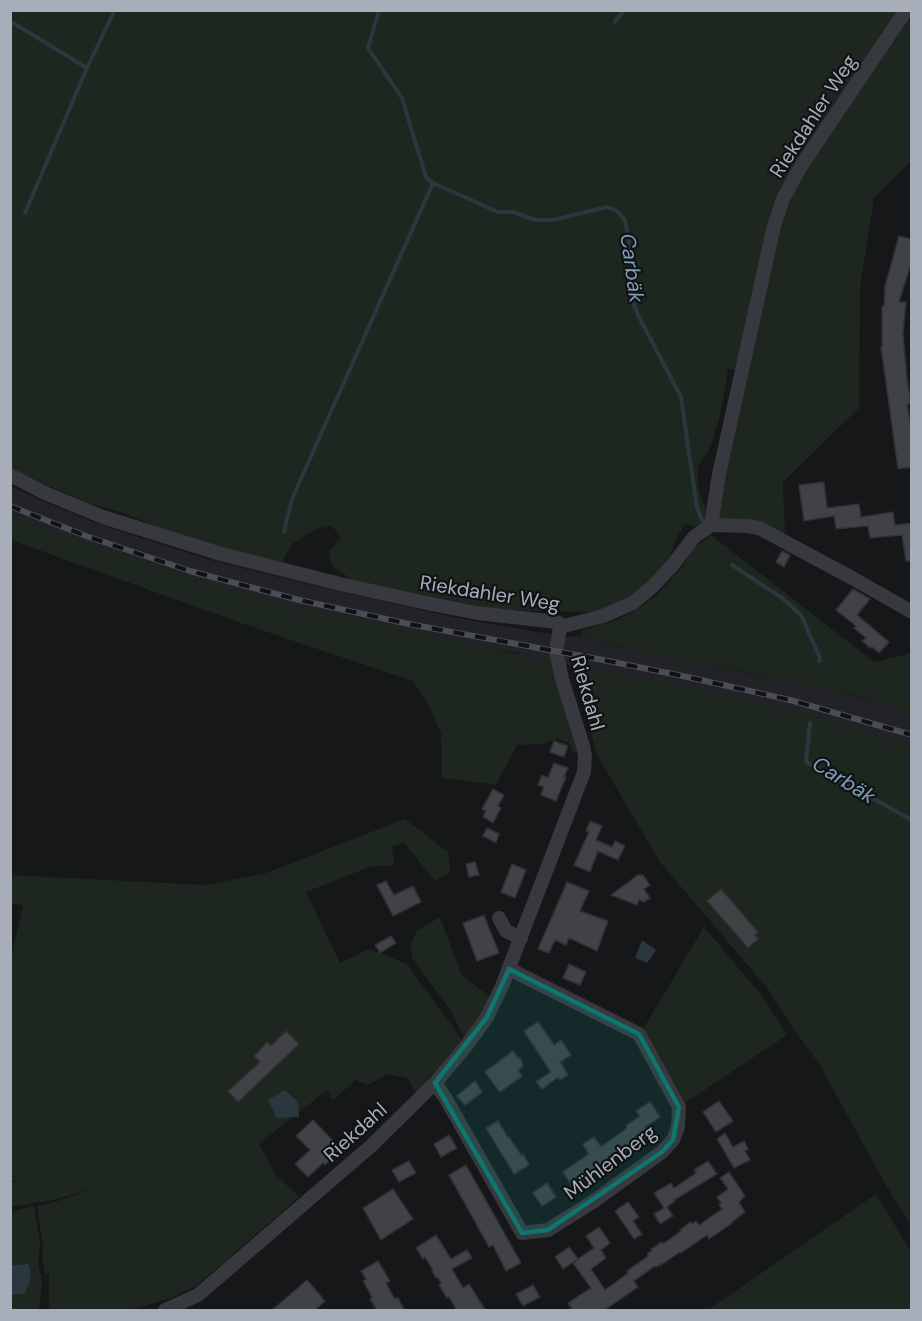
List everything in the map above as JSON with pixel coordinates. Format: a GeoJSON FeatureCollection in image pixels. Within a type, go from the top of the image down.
{"type":"FeatureCollection","features":[{"type":"Feature","properties":{"kind":"street","name":"Riekdahler Weg"},"geometry":{"type":"LineString","coordinates":[[10,475],[45,493],[103,517],[221,554],[417,601],[477,613],[556,622],[560,627],[603,616],[633,603],[672,566],[694,537],[711,525],[719,474],[774,226],[783,199],[801,166],[906,10]]}},
{"type":"Feature","properties":{"kind":"street"},"geometry":{"type":"LineString","coordinates":[[711,525],[759,528],[912,612]]}},
{"type":"Feature","properties":{"kind":"street","name":"Riekdahl"},"geometry":{"type":"LineString","coordinates":[[165,1311],[198,1295],[371,1146],[435,1083],[487,1017],[509,969],[584,772],[583,746],[562,679],[556,651],[560,627]]}},
{"type":"Feature","properties":{"kind":"street"},"geometry":{"type":"LineString","coordinates":[[499,918],[507,931],[521,938]]}},
{"type":"Feature","properties":{"kind":"street","name":"Mühlenberg"},"geometry":{"type":"LineString","coordinates":[[435,1083],[522,1233],[548,1230],[594,1201],[662,1152],[673,1140],[678,1127],[679,1107],[639,1034],[509,969]]}},
{"type":"Feature","properties":{"kind":"highlighted area"},"geometry":{"type":"Polygon","coordinates":[[[509,969],[639,1034],[679,1107],[673,1140],[662,1152],[548,1230],[522,1233],[435,1083],[487,1017],[509,969]]]}},
{"type":"Feature","properties":{"kind":"shaded area"},"geometry":{"type":"Polygon","coordinates":[[[10,11],[911,11],[911,161],[874,198],[860,287],[859,408],[783,482],[785,537],[711,525],[742,370],[728,369],[716,428],[709,450],[698,468],[699,491],[709,513],[706,520],[696,527],[684,525],[674,543],[672,556],[651,581],[620,604],[593,612],[500,610],[356,582],[332,566],[329,552],[341,537],[332,526],[316,529],[291,545],[282,562],[230,551],[178,535],[120,512],[86,502],[20,473],[10,468],[10,11]]]}},
{"type":"Feature","properties":{"kind":"shaded area"},"geometry":{"type":"Polygon","coordinates":[[[11,486],[98,524],[207,559],[311,585],[467,620],[568,637],[576,636],[894,705],[911,714],[911,747],[826,719],[677,684],[573,667],[563,662],[521,663],[519,653],[404,634],[290,619],[11,525],[11,486]]]}},
{"type":"Feature","properties":{"kind":"shaded area"},"geometry":{"type":"Polygon","coordinates":[[[10,515],[39,527],[285,606],[295,614],[310,608],[521,655],[522,659],[552,662],[579,752],[573,752],[569,743],[558,739],[541,744],[517,745],[496,785],[442,778],[441,734],[431,709],[413,681],[241,623],[11,540],[10,515]]]}},
{"type":"Feature","properties":{"kind":"shaded area"},"geometry":{"type":"Polygon","coordinates":[[[711,535],[874,662],[911,653],[911,714],[855,695],[581,637],[582,630],[612,622],[633,612],[656,596],[682,567],[694,548],[711,535]]]}},
{"type":"Feature","properties":{"kind":"shaded area"},"geometry":{"type":"Polygon","coordinates":[[[573,667],[677,684],[826,719],[911,747],[911,1225],[887,1187],[818,1062],[768,989],[660,862],[597,755],[573,667]]]}},
{"type":"Feature","properties":{"kind":"shaded area"},"geometry":{"type":"Polygon","coordinates":[[[405,819],[448,852],[450,872],[435,881],[404,843],[392,846],[394,865],[369,867],[306,892],[340,963],[369,949],[407,964],[463,1041],[416,1092],[407,1078],[388,1074],[368,1085],[356,1080],[333,1100],[327,1090],[259,1144],[275,1174],[299,1197],[196,1286],[169,1299],[129,1310],[49,1310],[49,1273],[45,1274],[42,1259],[43,1246],[37,1206],[95,1188],[53,1200],[11,1207],[11,1183],[19,1181],[11,1181],[10,963],[23,905],[11,904],[11,875],[205,885],[266,873],[405,819]]]}},
{"type":"Feature","properties":{"kind":"shaded area"},"geometry":{"type":"Polygon","coordinates":[[[440,917],[462,976],[495,1000],[467,1045],[451,1011],[412,958],[411,943],[417,931],[440,917]]]}},
{"type":"Feature","properties":{"kind":"shaded area"},"geometry":{"type":"Polygon","coordinates":[[[704,927],[762,996],[787,1035],[679,1107],[640,1034],[704,927]]]}},
{"type":"Feature","properties":{"kind":"shaded area"},"geometry":{"type":"Polygon","coordinates":[[[642,940],[656,950],[647,963],[635,958],[642,940]]]}},
{"type":"Feature","properties":{"kind":"shaded area"},"geometry":{"type":"Polygon","coordinates":[[[285,1090],[298,1102],[299,1117],[277,1118],[268,1100],[285,1090]]]}},
{"type":"Feature","properties":{"kind":"shaded area"},"geometry":{"type":"Polygon","coordinates":[[[876,1194],[911,1252],[911,1310],[708,1310],[876,1194]]]}},
{"type":"Feature","properties":{"kind":"shaded area"},"geometry":{"type":"Polygon","coordinates":[[[34,1206],[40,1243],[38,1261],[42,1283],[39,1308],[38,1310],[11,1310],[11,1295],[25,1294],[31,1275],[28,1264],[11,1265],[11,1212],[34,1206]]]}},
{"type":"Feature","properties":{"kind":"shaded area"},"geometry":{"type":"Polygon","coordinates":[[[28,1264],[31,1275],[25,1294],[11,1295],[11,1265],[28,1264]]]}},
{"type":"Feature","properties":{"kind":"building"},"geometry":{"type":"Polygon","coordinates":[[[899,236],[912,239],[912,261],[899,302],[906,302],[903,335],[911,404],[907,404],[912,431],[912,467],[898,469],[881,347],[885,286],[899,236]]]}},
{"type":"Feature","properties":{"kind":"building"},"geometry":{"type":"Polygon","coordinates":[[[824,482],[827,508],[859,504],[861,517],[893,512],[895,525],[912,523],[912,561],[906,561],[902,535],[870,538],[868,526],[836,529],[834,516],[804,521],[799,485],[824,482]]]}},
{"type":"Feature","properties":{"kind":"building"},"geometry":{"type":"Polygon","coordinates":[[[782,551],[790,555],[784,567],[776,562],[782,551]]]}},
{"type":"Feature","properties":{"kind":"building"},"geometry":{"type":"Polygon","coordinates":[[[853,589],[870,599],[857,615],[889,642],[879,653],[862,641],[866,638],[854,628],[856,626],[836,610],[853,589]]]}},
{"type":"Feature","properties":{"kind":"building"},"geometry":{"type":"Polygon","coordinates":[[[554,741],[568,746],[564,757],[550,752],[554,741]]]}},
{"type":"Feature","properties":{"kind":"building"},"geometry":{"type":"Polygon","coordinates":[[[554,763],[568,768],[556,801],[541,795],[544,787],[538,785],[542,775],[548,778],[554,763]]]}},
{"type":"Feature","properties":{"kind":"building"},"geometry":{"type":"Polygon","coordinates":[[[493,789],[504,795],[498,806],[501,808],[493,823],[483,817],[486,811],[482,809],[493,789]]]}},
{"type":"Feature","properties":{"kind":"building"},"geometry":{"type":"Polygon","coordinates":[[[590,821],[602,826],[596,840],[612,847],[615,841],[625,846],[618,860],[598,851],[590,872],[574,865],[589,832],[586,831],[590,821]]]}},
{"type":"Feature","properties":{"kind":"building"},"geometry":{"type":"Polygon","coordinates":[[[487,828],[499,834],[496,843],[483,836],[487,828]]]}},
{"type":"Feature","properties":{"kind":"building"},"geometry":{"type":"Polygon","coordinates":[[[475,862],[479,875],[469,877],[466,864],[475,862]]]}},
{"type":"Feature","properties":{"kind":"building"},"geometry":{"type":"Polygon","coordinates":[[[512,864],[526,870],[515,898],[501,892],[512,864]]]}},
{"type":"Feature","properties":{"kind":"building"},"geometry":{"type":"Polygon","coordinates":[[[638,875],[643,875],[650,885],[644,889],[650,898],[644,902],[639,900],[637,905],[611,895],[638,875]]]}},
{"type":"Feature","properties":{"kind":"building"},"geometry":{"type":"Polygon","coordinates":[[[386,881],[394,895],[413,886],[421,902],[393,916],[377,885],[386,881]]]}},
{"type":"Feature","properties":{"kind":"building"},"geometry":{"type":"Polygon","coordinates":[[[567,882],[589,891],[580,911],[608,921],[597,951],[569,938],[566,945],[555,940],[549,953],[538,949],[567,882]]]}},
{"type":"Feature","properties":{"kind":"building"},"geometry":{"type":"Polygon","coordinates":[[[721,889],[758,932],[755,935],[758,939],[748,948],[707,901],[721,889]]]}},
{"type":"Feature","properties":{"kind":"building"},"geometry":{"type":"Polygon","coordinates":[[[484,915],[499,953],[477,961],[463,923],[484,915]]]}},
{"type":"Feature","properties":{"kind":"building"},"geometry":{"type":"Polygon","coordinates":[[[391,936],[396,943],[380,953],[375,945],[391,936]]]}},
{"type":"Feature","properties":{"kind":"building"},"geometry":{"type":"Polygon","coordinates":[[[569,964],[586,972],[580,985],[563,978],[569,964]]]}},
{"type":"Feature","properties":{"kind":"building"},"geometry":{"type":"Polygon","coordinates":[[[538,1022],[554,1045],[561,1040],[571,1055],[560,1062],[568,1075],[560,1080],[558,1077],[542,1089],[536,1082],[551,1072],[524,1031],[538,1022]]]}},
{"type":"Feature","properties":{"kind":"building"},"geometry":{"type":"Polygon","coordinates":[[[286,1031],[299,1044],[238,1102],[228,1091],[260,1062],[254,1056],[267,1042],[271,1046],[286,1031]]]}},
{"type":"Feature","properties":{"kind":"building"},"geometry":{"type":"Polygon","coordinates":[[[513,1051],[518,1058],[520,1057],[523,1066],[518,1070],[522,1076],[500,1092],[485,1072],[513,1051]]]}},
{"type":"Feature","properties":{"kind":"building"},"geometry":{"type":"Polygon","coordinates":[[[475,1081],[482,1092],[465,1105],[457,1096],[475,1081]]]}},
{"type":"Feature","properties":{"kind":"building"},"geometry":{"type":"Polygon","coordinates":[[[719,1101],[733,1121],[716,1132],[703,1112],[719,1101]]]}},
{"type":"Feature","properties":{"kind":"building"},"geometry":{"type":"Polygon","coordinates":[[[650,1102],[660,1117],[645,1127],[651,1134],[573,1187],[563,1172],[589,1154],[583,1144],[594,1137],[601,1147],[627,1128],[626,1126],[640,1116],[636,1111],[650,1102]]]}},
{"type":"Feature","properties":{"kind":"building"},"geometry":{"type":"Polygon","coordinates":[[[313,1120],[341,1149],[325,1165],[323,1163],[308,1177],[295,1164],[310,1150],[296,1136],[313,1120]]]}},
{"type":"Feature","properties":{"kind":"building"},"geometry":{"type":"Polygon","coordinates":[[[498,1121],[529,1165],[514,1174],[486,1128],[498,1121]]]}},
{"type":"Feature","properties":{"kind":"building"},"geometry":{"type":"Polygon","coordinates":[[[725,1133],[733,1147],[744,1141],[748,1149],[745,1151],[750,1160],[734,1168],[717,1139],[725,1133]]]}},
{"type":"Feature","properties":{"kind":"building"},"geometry":{"type":"Polygon","coordinates":[[[449,1135],[457,1148],[441,1157],[434,1144],[449,1135]]]}},
{"type":"Feature","properties":{"kind":"building"},"geometry":{"type":"Polygon","coordinates":[[[409,1161],[416,1173],[399,1182],[392,1170],[409,1161]]]}},
{"type":"Feature","properties":{"kind":"building"},"geometry":{"type":"Polygon","coordinates":[[[708,1161],[717,1174],[674,1200],[667,1207],[673,1216],[660,1224],[654,1214],[664,1208],[654,1193],[671,1183],[674,1188],[696,1173],[694,1170],[708,1161]]]}},
{"type":"Feature","properties":{"kind":"building"},"geometry":{"type":"Polygon","coordinates":[[[466,1165],[521,1263],[506,1271],[493,1245],[489,1247],[449,1175],[466,1165]]]}},
{"type":"Feature","properties":{"kind":"building"},"geometry":{"type":"Polygon","coordinates":[[[729,1172],[745,1196],[739,1202],[745,1212],[732,1223],[709,1239],[707,1235],[661,1265],[655,1266],[634,1281],[638,1287],[603,1311],[573,1311],[568,1303],[591,1288],[573,1263],[594,1248],[586,1236],[599,1227],[610,1243],[601,1250],[606,1258],[591,1269],[605,1290],[648,1256],[651,1249],[662,1242],[663,1244],[690,1222],[692,1224],[696,1221],[699,1225],[722,1209],[717,1197],[728,1189],[720,1178],[729,1172]]]}},
{"type":"Feature","properties":{"kind":"building"},"geometry":{"type":"Polygon","coordinates":[[[547,1183],[556,1197],[542,1206],[533,1193],[547,1183]]]}},
{"type":"Feature","properties":{"kind":"building"},"geometry":{"type":"Polygon","coordinates":[[[393,1189],[413,1219],[381,1240],[363,1208],[393,1189]]]}},
{"type":"Feature","properties":{"kind":"building"},"geometry":{"type":"Polygon","coordinates":[[[628,1202],[639,1217],[633,1221],[642,1234],[634,1239],[615,1211],[628,1202]]]}},
{"type":"Feature","properties":{"kind":"building"},"geometry":{"type":"Polygon","coordinates":[[[436,1235],[451,1259],[467,1250],[472,1258],[452,1269],[463,1288],[469,1284],[486,1311],[457,1311],[449,1297],[447,1298],[439,1285],[441,1283],[425,1257],[423,1259],[416,1248],[436,1235]]]}},
{"type":"Feature","properties":{"kind":"building"},"geometry":{"type":"Polygon","coordinates":[[[569,1247],[578,1259],[563,1269],[555,1257],[569,1247]]]}},
{"type":"Feature","properties":{"kind":"building"},"geometry":{"type":"Polygon","coordinates":[[[378,1261],[390,1281],[386,1283],[405,1311],[377,1311],[370,1299],[372,1297],[363,1281],[366,1279],[361,1271],[378,1261]]]}},
{"type":"Feature","properties":{"kind":"building"},"geometry":{"type":"Polygon","coordinates":[[[307,1280],[325,1301],[314,1311],[271,1311],[307,1280]]]}},
{"type":"Feature","properties":{"kind":"building"},"geometry":{"type":"Polygon","coordinates":[[[533,1285],[540,1297],[523,1306],[516,1294],[533,1285]]]}},
{"type":"Feature","properties":{"kind":"waterway"},"geometry":{"type":"LineString","coordinates":[[10,21],[87,68],[115,10]]}},
{"type":"Feature","properties":{"kind":"waterway","name":"Carbäk"},"geometry":{"type":"LineString","coordinates":[[379,10],[368,48],[402,98],[426,177],[433,183],[498,212],[513,212],[536,220],[553,220],[607,207],[617,211],[625,220],[637,287],[633,302],[681,397],[697,508],[702,520]]}},
{"type":"Feature","properties":{"kind":"waterway"},"geometry":{"type":"LineString","coordinates":[[615,22],[624,10]]}},
{"type":"Feature","properties":{"kind":"waterway"},"geometry":{"type":"LineString","coordinates":[[25,213],[87,68]]}},
{"type":"Feature","properties":{"kind":"waterway"},"geometry":{"type":"LineString","coordinates":[[284,532],[292,499],[433,183]]}},
{"type":"Feature","properties":{"kind":"waterway","name":"Carbäk"},"geometry":{"type":"LineString","coordinates":[[732,565],[782,598],[801,615],[820,658],[819,661]]}},
{"type":"Feature","properties":{"kind":"waterway","name":"Carbäk"},"geometry":{"type":"LineString","coordinates":[[810,723],[806,762],[912,820]]}},
{"type":"Feature","properties":{"kind":"railway"},"geometry":{"type":"LineString","coordinates":[[10,506],[86,536],[190,571],[299,600],[409,624],[678,675],[790,700],[912,735]]}}]}
